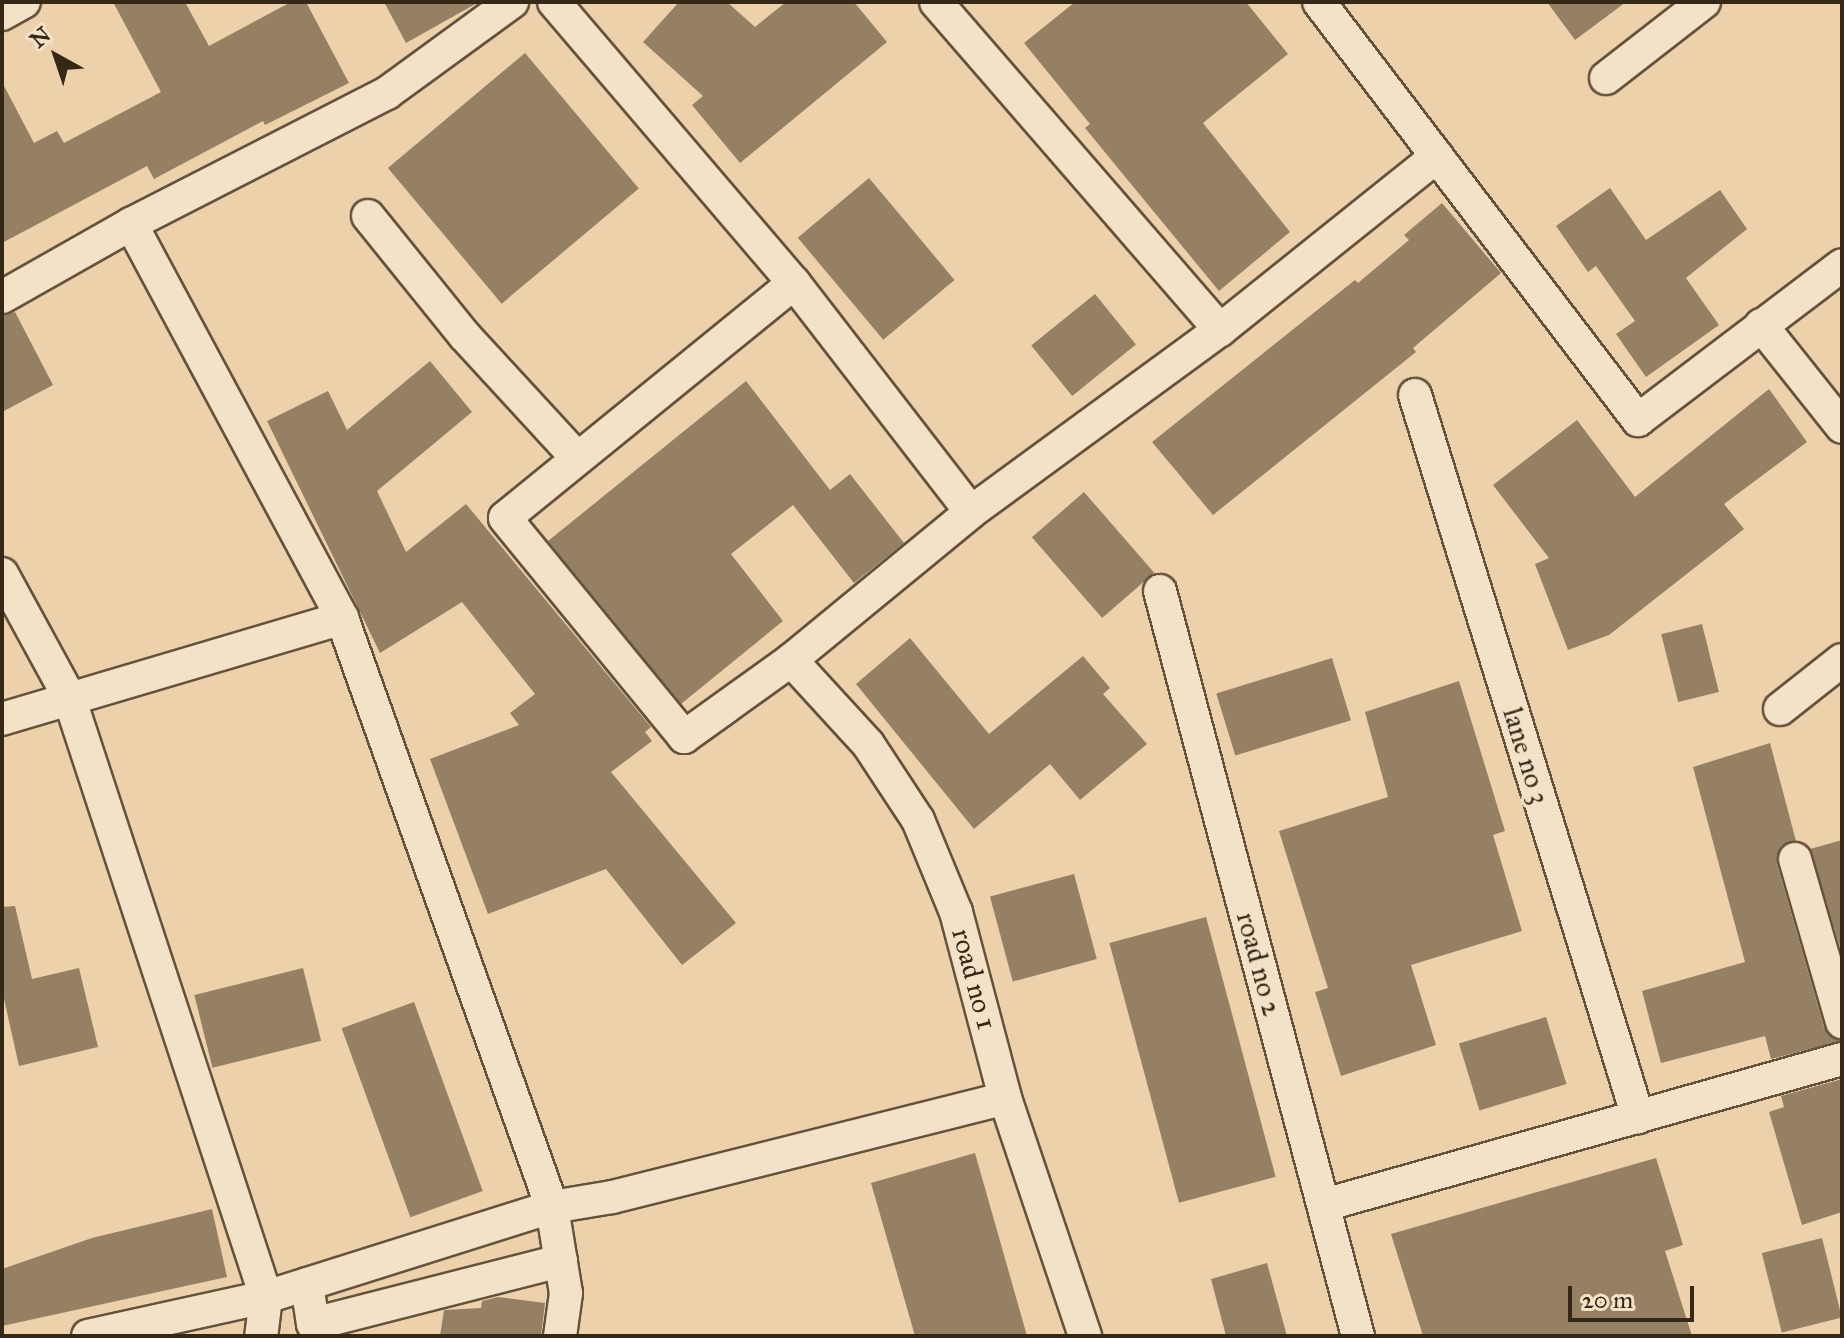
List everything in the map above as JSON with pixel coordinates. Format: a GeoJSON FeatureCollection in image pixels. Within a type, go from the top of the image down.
{"type":"FeatureCollection","features":[{"type":"Feature","properties":{"kind":"street"},"geometry":{"type":"LineString","coordinates":[[2,14],[24,2]]}},
{"type":"Feature","properties":{"kind":"street"},"geometry":{"type":"LineString","coordinates":[[2,297],[131,224],[387,93],[512,2]]}},
{"type":"Feature","properties":{"kind":"street"},"geometry":{"type":"LineString","coordinates":[[554,2],[794,283],[971,512]]}},
{"type":"Feature","properties":{"kind":"street"},"geometry":{"type":"LineString","coordinates":[[936,2],[1220,330]]}},
{"type":"Feature","properties":{"kind":"street"},"geometry":{"type":"LineString","coordinates":[[1319,2],[1638,420],[1842,265]]}},
{"type":"Feature","properties":{"kind":"street"},"geometry":{"type":"LineString","coordinates":[[1606,78],[1704,2]]}},
{"type":"Feature","properties":{"kind":"street"},"geometry":{"type":"LineString","coordinates":[[794,283],[505,518],[684,737],[791,660],[971,512],[1220,330],[1437,156]]}},
{"type":"Feature","properties":{"kind":"street"},"geometry":{"type":"LineString","coordinates":[[368,216],[464,335],[577,458]]}},
{"type":"Feature","properties":{"kind":"street"},"geometry":{"type":"LineString","coordinates":[[131,224],[342,618],[552,1207],[566,1293],[560,1336]]}},
{"type":"Feature","properties":{"kind":"street"},"geometry":{"type":"LineString","coordinates":[[1761,325],[1842,427]]}},
{"type":"Feature","properties":{"kind":"street","name":"lane no 3"},"geometry":{"type":"LineString","coordinates":[[1415,395],[1638,1117]]}},
{"type":"Feature","properties":{"kind":"street"},"geometry":{"type":"LineString","coordinates":[[2,574],[69,697],[266,1297],[261,1336]]}},
{"type":"Feature","properties":{"kind":"street","name":"road no 2"},"geometry":{"type":"LineString","coordinates":[[1160,591],[1358,1336]]}},
{"type":"Feature","properties":{"kind":"street"},"geometry":{"type":"LineString","coordinates":[[2,719],[342,618]]}},
{"type":"Feature","properties":{"kind":"street","name":"road no 1"},"geometry":{"type":"LineString","coordinates":[[791,660],[868,744],[918,820],[956,912],[1005,1098],[1085,1336]]}},
{"type":"Feature","properties":{"kind":"street"},"geometry":{"type":"LineString","coordinates":[[1780,709],[1842,660]]}},
{"type":"Feature","properties":{"kind":"street"},"geometry":{"type":"LineString","coordinates":[[1795,859],[1842,1022]]}},
{"type":"Feature","properties":{"kind":"street"},"geometry":{"type":"LineString","coordinates":[[1324,1205],[1842,1059]]}},
{"type":"Feature","properties":{"kind":"street"},"geometry":{"type":"LineString","coordinates":[[88,1336],[266,1297],[552,1207],[612,1197],[1005,1098]]}},
{"type":"Feature","properties":{"kind":"street"},"geometry":{"type":"LineString","coordinates":[[307,1284],[313,1324],[561,1261]]}},
{"type":"Feature","properties":{"kind":"building"},"geometry":{"type":"Polygon","coordinates":[[[113,2],[185,2],[209,46],[291,2],[306,2],[349,83],[265,125],[263,121],[154,179],[147,166],[2,243],[2,82],[34,143],[57,131],[64,143],[161,92],[113,2]]]}},
{"type":"Feature","properties":{"kind":"building"},"geometry":{"type":"Polygon","coordinates":[[[384,2],[479,2],[406,43],[384,2]]]}},
{"type":"Feature","properties":{"kind":"building"},"geometry":{"type":"Polygon","coordinates":[[[679,2],[727,2],[755,27],[786,2],[854,2],[887,42],[740,163],[692,105],[703,96],[643,42],[679,2]]]}},
{"type":"Feature","properties":{"kind":"building"},"geometry":{"type":"Polygon","coordinates":[[[1075,2],[1246,2],[1288,54],[1203,123],[1290,232],[1219,291],[1085,128],[1090,124],[1024,43],[1075,2]]]}},
{"type":"Feature","properties":{"kind":"building"},"geometry":{"type":"Polygon","coordinates":[[[1547,2],[1626,2],[1575,40],[1547,2]]]}},
{"type":"Feature","properties":{"kind":"building"},"geometry":{"type":"Polygon","coordinates":[[[525,53],[639,189],[502,304],[388,168],[525,53]]]}},
{"type":"Feature","properties":{"kind":"building"},"geometry":{"type":"Polygon","coordinates":[[[869,178],[954,280],[883,340],[798,238],[869,178]]]}},
{"type":"Feature","properties":{"kind":"building"},"geometry":{"type":"Polygon","coordinates":[[[1610,188],[1646,240],[1720,190],[1747,229],[1686,278],[1719,325],[1646,377],[1616,334],[1635,321],[1596,266],[1588,272],[1556,226],[1610,188]]]}},
{"type":"Feature","properties":{"kind":"building"},"geometry":{"type":"Polygon","coordinates":[[[1442,203],[1501,273],[1413,348],[1416,352],[1213,515],[1152,442],[1355,280],[1358,283],[1409,240],[1404,235],[1442,203]]]}},
{"type":"Feature","properties":{"kind":"building"},"geometry":{"type":"Polygon","coordinates":[[[1095,294],[1136,345],[1072,396],[1031,346],[1095,294]]]}},
{"type":"Feature","properties":{"kind":"building"},"geometry":{"type":"Polygon","coordinates":[[[15,312],[53,385],[2,412],[2,316],[15,312]]]}},
{"type":"Feature","properties":{"kind":"building"},"geometry":{"type":"Polygon","coordinates":[[[430,361],[472,412],[377,491],[406,552],[466,504],[651,727],[645,732],[652,741],[611,772],[736,923],[682,965],[606,869],[488,914],[430,759],[519,725],[510,713],[535,694],[462,602],[380,653],[267,421],[328,391],[347,430],[430,361]]]}},
{"type":"Feature","properties":{"kind":"building"},"geometry":{"type":"Polygon","coordinates":[[[746,381],[830,490],[850,474],[904,543],[854,583],[793,505],[731,554],[783,621],[681,704],[548,541],[746,381]]]}},
{"type":"Feature","properties":{"kind":"building"},"geometry":{"type":"Polygon","coordinates":[[[1769,389],[1807,442],[1724,504],[1744,529],[1609,635],[1568,650],[1535,564],[1549,558],[1493,485],[1577,420],[1635,497],[1769,389]]]}},
{"type":"Feature","properties":{"kind":"building"},"geometry":{"type":"Polygon","coordinates":[[[1084,492],[1154,573],[1102,618],[1032,537],[1084,492]]]}},
{"type":"Feature","properties":{"kind":"building"},"geometry":{"type":"Polygon","coordinates":[[[1702,624],[1719,692],[1678,702],[1661,634],[1702,624]]]}},
{"type":"Feature","properties":{"kind":"building"},"geometry":{"type":"Polygon","coordinates":[[[910,638],[989,734],[1083,656],[1110,688],[1103,694],[1147,744],[1080,800],[1050,764],[974,829],[856,684],[910,638]]]}},
{"type":"Feature","properties":{"kind":"building"},"geometry":{"type":"Polygon","coordinates":[[[1332,658],[1351,720],[1235,756],[1216,693],[1332,658]]]}},
{"type":"Feature","properties":{"kind":"building"},"geometry":{"type":"Polygon","coordinates":[[[1459,681],[1505,831],[1493,835],[1522,931],[1411,965],[1436,1045],[1341,1076],[1315,992],[1328,988],[1279,831],[1388,797],[1365,712],[1459,681]]]}},
{"type":"Feature","properties":{"kind":"building"},"geometry":{"type":"Polygon","coordinates":[[[1770,743],[1796,841],[1781,846],[1777,864],[1824,1027],[1842,1041],[1771,1059],[1765,1036],[1661,1063],[1642,991],[1745,962],[1693,767],[1770,743]]]}},
{"type":"Feature","properties":{"kind":"building"},"geometry":{"type":"Polygon","coordinates":[[[1842,840],[1842,953],[1810,849],[1842,840]]]}},
{"type":"Feature","properties":{"kind":"building"},"geometry":{"type":"Polygon","coordinates":[[[1074,874],[1097,959],[1013,982],[990,897],[1074,874]]]}},
{"type":"Feature","properties":{"kind":"building"},"geometry":{"type":"Polygon","coordinates":[[[15,906],[32,979],[79,968],[98,1047],[19,1066],[2,990],[2,907],[15,906]]]}},
{"type":"Feature","properties":{"kind":"building"},"geometry":{"type":"Polygon","coordinates":[[[1206,917],[1276,1177],[1179,1203],[1109,943],[1206,917]]]}},
{"type":"Feature","properties":{"kind":"building"},"geometry":{"type":"Polygon","coordinates":[[[303,968],[321,1041],[212,1068],[194,995],[303,968]]]}},
{"type":"Feature","properties":{"kind":"building"},"geometry":{"type":"Polygon","coordinates":[[[414,1002],[483,1191],[410,1217],[342,1028],[414,1002]]]}},
{"type":"Feature","properties":{"kind":"building"},"geometry":{"type":"Polygon","coordinates":[[[1546,1017],[1566,1084],[1479,1111],[1459,1044],[1546,1017]]]}},
{"type":"Feature","properties":{"kind":"building"},"geometry":{"type":"Polygon","coordinates":[[[1842,1079],[1842,1212],[1802,1225],[1769,1112],[1784,1107],[1781,1096],[1842,1079]]]}},
{"type":"Feature","properties":{"kind":"building"},"geometry":{"type":"Polygon","coordinates":[[[975,1153],[1027,1336],[915,1336],[871,1183],[975,1153]]]}},
{"type":"Feature","properties":{"kind":"building"},"geometry":{"type":"Polygon","coordinates":[[[1656,1158],[1683,1245],[1665,1251],[1692,1336],[1423,1336],[1391,1234],[1656,1158]]]}},
{"type":"Feature","properties":{"kind":"building"},"geometry":{"type":"Polygon","coordinates":[[[212,1209],[227,1277],[2,1326],[2,1269],[92,1238],[212,1209]]]}},
{"type":"Feature","properties":{"kind":"building"},"geometry":{"type":"Polygon","coordinates":[[[1822,1238],[1842,1318],[1782,1333],[1762,1253],[1822,1238]]]}},
{"type":"Feature","properties":{"kind":"building"},"geometry":{"type":"Polygon","coordinates":[[[1267,1263],[1287,1336],[1226,1336],[1211,1279],[1267,1263]]]}},
{"type":"Feature","properties":{"kind":"building"},"geometry":{"type":"Polygon","coordinates":[[[498,1297],[545,1303],[541,1336],[440,1336],[444,1310],[481,1308],[482,1301],[498,1297]]]}}]}
